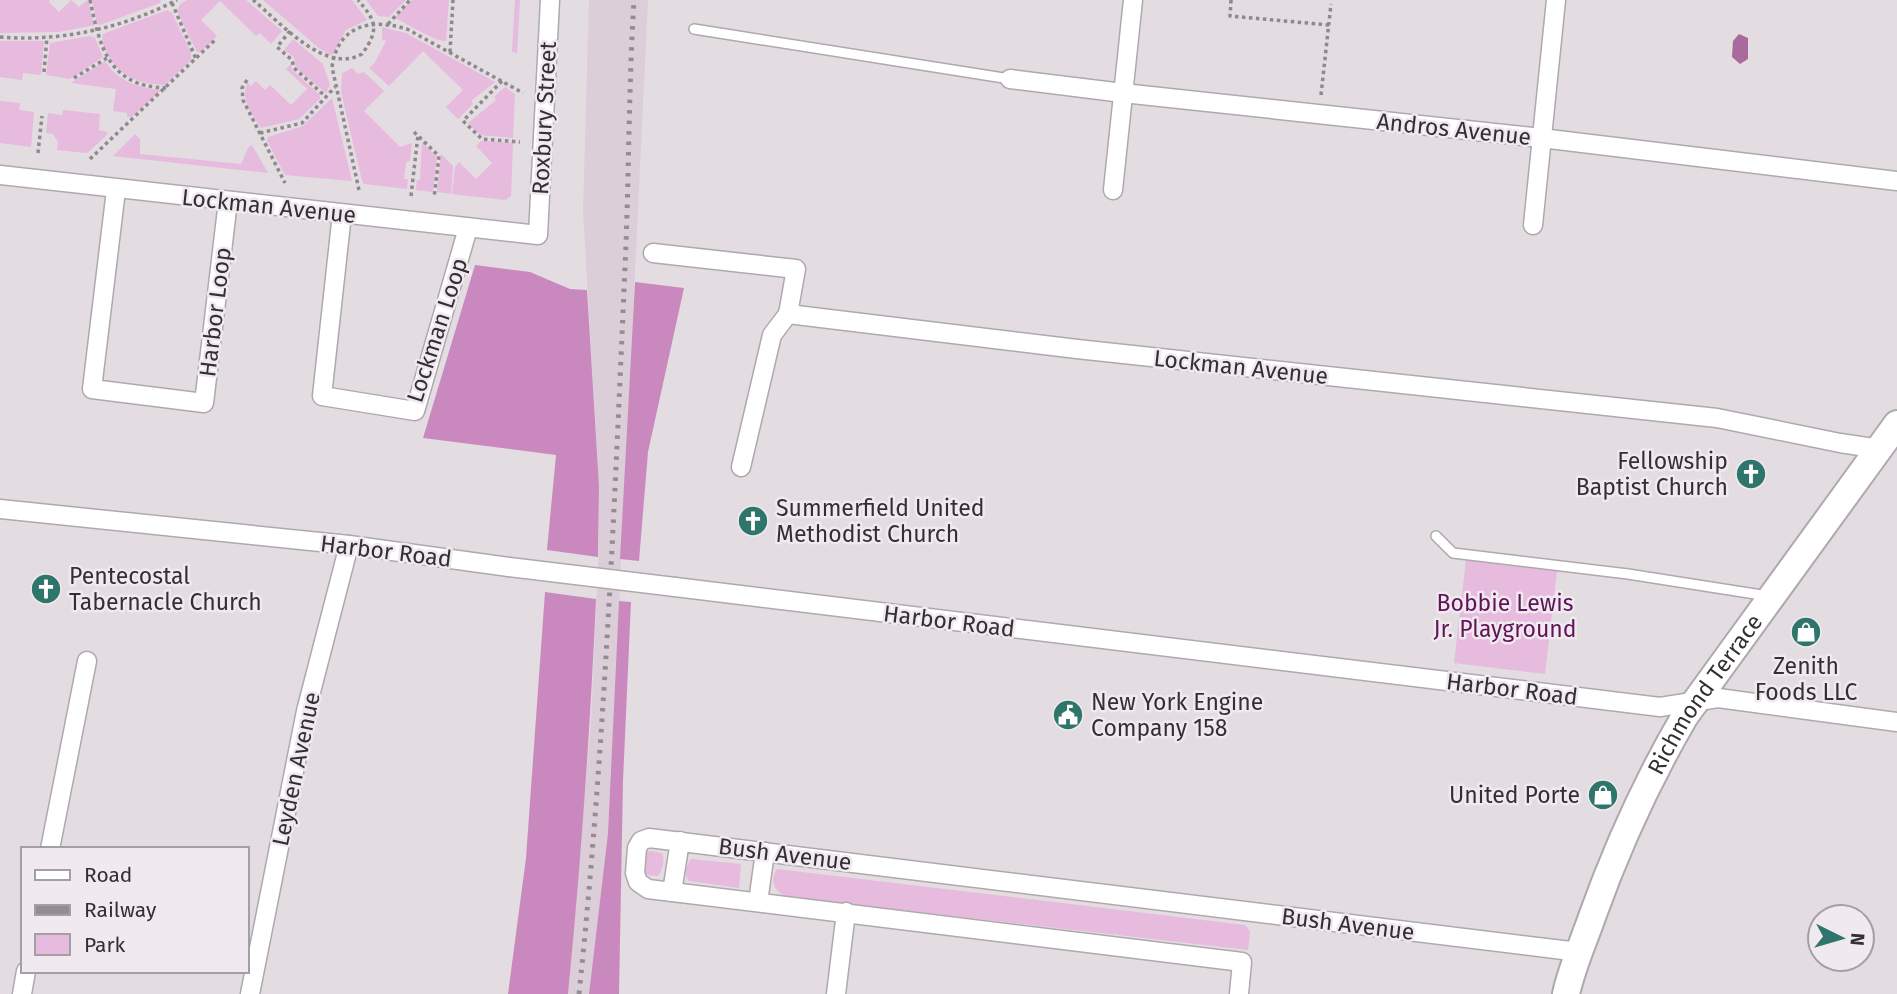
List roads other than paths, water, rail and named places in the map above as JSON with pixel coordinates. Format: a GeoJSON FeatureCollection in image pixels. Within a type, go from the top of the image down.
{"type":"FeatureCollection","features":[{"type":"Feature","properties":{"kind":"main road","name":"Richmond Terrace"},"geometry":{"type":"LineString","coordinates":[[1566,994],[1624,834],[1664,752],[1694,702],[1897,424]]}},
{"type":"Feature","properties":{"kind":"street","name":"Roxbury Street"},"geometry":{"type":"LineString","coordinates":[[538,235],[550,0]]}},
{"type":"Feature","properties":{"kind":"street"},"geometry":{"type":"LineString","coordinates":[[1113,190],[1133,0]]}},
{"type":"Feature","properties":{"kind":"street"},"geometry":{"type":"LineString","coordinates":[[1533,225],[1556,0]]}},
{"type":"Feature","properties":{"kind":"street","name":"Andros Avenue"},"geometry":{"type":"LineString","coordinates":[[1010,79],[1897,181]]}},
{"type":"Feature","properties":{"kind":"street","name":"Lockman Avenue"},"geometry":{"type":"LineString","coordinates":[[0,175],[538,235]]}},
{"type":"Feature","properties":{"kind":"street","name":"Harbor Loop"},"geometry":{"type":"LineString","coordinates":[[116,190],[92,389],[204,403],[228,201]]}},
{"type":"Feature","properties":{"kind":"street","name":"Lockman Loop"},"geometry":{"type":"LineString","coordinates":[[342,214],[322,396],[415,411],[468,228]]}},
{"type":"Feature","properties":{"kind":"street"},"geometry":{"type":"LineString","coordinates":[[653,253],[796,269],[788,313],[772,335],[741,467]]}},
{"type":"Feature","properties":{"kind":"street","name":"Lockman Avenue"},"geometry":{"type":"LineString","coordinates":[[788,313],[1091,351],[1717,418],[1880,449]]}},
{"type":"Feature","properties":{"kind":"street","name":"Harbor Road"},"geometry":{"type":"LineString","coordinates":[[0,509],[349,545],[509,567],[1660,707],[1718,698],[1897,722]]}},
{"type":"Feature","properties":{"kind":"street","name":"Leyden Avenue"},"geometry":{"type":"LineString","coordinates":[[250,994],[306,711],[349,545]]}},
{"type":"Feature","properties":{"kind":"street"},"geometry":{"type":"LineString","coordinates":[[50,847],[87,662]]}},
{"type":"Feature","properties":{"kind":"street","name":"Bush Avenue"},"geometry":{"type":"LineString","coordinates":[[1239,994],[1242,962],[648,889],[638,882],[635,873],[636,855],[641,841],[649,838],[680,841],[1579,952]]}},
{"type":"Feature","properties":{"kind":"street"},"geometry":{"type":"LineString","coordinates":[[673,892],[680,841]]}},
{"type":"Feature","properties":{"kind":"street"},"geometry":{"type":"LineString","coordinates":[[758,902],[765,852]]}},
{"type":"Feature","properties":{"kind":"street"},"geometry":{"type":"LineString","coordinates":[[836,994],[846,912]]}},
{"type":"Feature","properties":{"kind":"street"},"geometry":{"type":"LineString","coordinates":[[22,994],[26,973]]}},
{"type":"Feature","properties":{"kind":"lane"},"geometry":{"type":"LineString","coordinates":[[694,30],[1010,79]]}},
{"type":"Feature","properties":{"kind":"lane"},"geometry":{"type":"LineString","coordinates":[[1436,536],[1453,553],[1628,574],[1773,597]]}},
{"type":"Feature","properties":{"kind":"railway"},"geometry":{"type":"LineString","coordinates":[[579,994],[596,807],[608,619],[626,244],[634,0]]}},
{"type":"Feature","properties":{"kind":"place","name":"Fellowship Baptist Church"},"geometry":{"type":"Point","coordinates":[1751,474]}},
{"type":"Feature","properties":{"kind":"place","name":"Summerfield United Methodist Church"},"geometry":{"type":"Point","coordinates":[753,521]}},
{"type":"Feature","properties":{"kind":"place","name":"Pentecostal Tabernacle Church"},"geometry":{"type":"Point","coordinates":[46,589]}},
{"type":"Feature","properties":{"kind":"place","name":"Zenith Foods LLC"},"geometry":{"type":"Point","coordinates":[1806,632]}},
{"type":"Feature","properties":{"kind":"place","name":"New York Engine Company 158"},"geometry":{"type":"Point","coordinates":[1068,715]}},
{"type":"Feature","properties":{"kind":"place","name":"United Porte"},"geometry":{"type":"Point","coordinates":[1603,795]}},
{"type":"Feature","properties":{"kind":"park label","name":"Bobbie Lewis Jr. Playground"},"geometry":{"type":"Point","coordinates":[1505,616]}}]}
